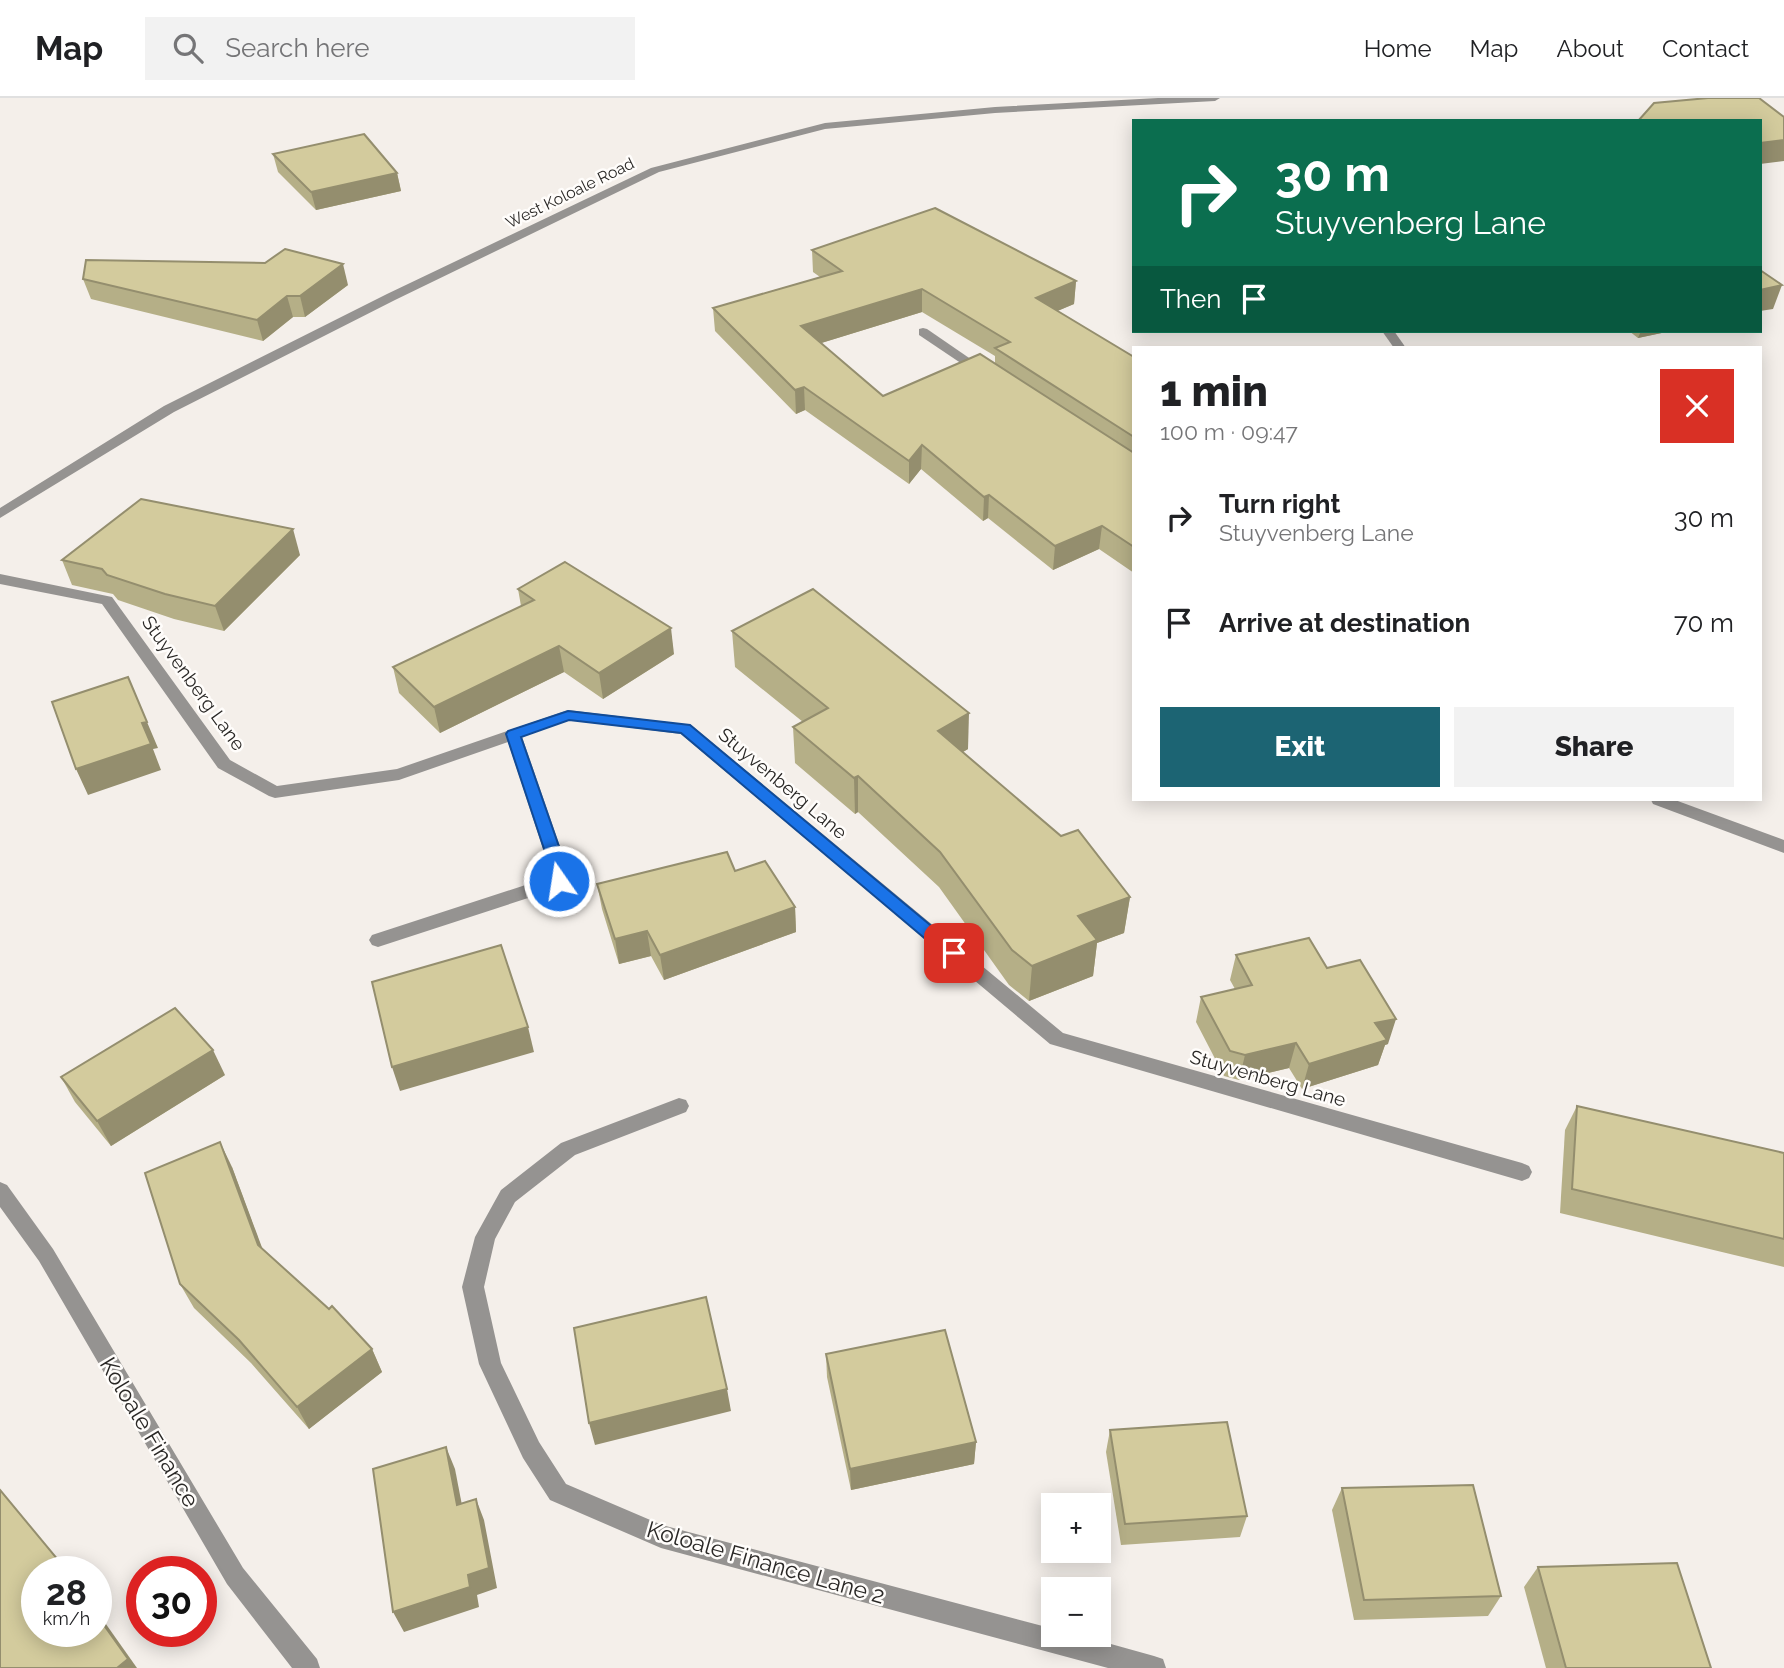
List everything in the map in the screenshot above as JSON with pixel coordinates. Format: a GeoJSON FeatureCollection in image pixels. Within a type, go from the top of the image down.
{"type":"FeatureCollection","features":[{"type":"Feature","properties":{"kind":"street","name":"West Koloale Road"},"geometry":{"type":"LineString","coordinates":[[0,514],[169,409],[391,297],[655,170],[825,126],[995,110],[1215,98]]}},
{"type":"Feature","properties":{"kind":"street"},"geometry":{"type":"LineString","coordinates":[[923,332],[1000,383]]}},
{"type":"Feature","properties":{"kind":"street","name":"Stuyvenberg Lane"},"geometry":{"type":"LineString","coordinates":[[0,579],[107,600],[224,764],[275,792],[399,774],[568,715],[685,729],[1057,1040],[1522,1172]]}},
{"type":"Feature","properties":{"kind":"street"},"geometry":{"type":"LineString","coordinates":[[378,940],[559,881],[556,861],[513,734]]}},
{"type":"Feature","properties":{"kind":"street"},"geometry":{"type":"LineString","coordinates":[[1661,801],[1784,847]]}},
{"type":"Feature","properties":{"kind":"street","name":"Koloale Finance Lane 2"},"geometry":{"type":"LineString","coordinates":[[679,1107],[568,1149],[508,1196],[485,1237],[474,1287],[490,1364],[531,1450],[558,1492],[661,1536],[1154,1668]]}},
{"type":"Feature","properties":{"kind":"street","name":"Koloale Finance"},"geometry":{"type":"LineString","coordinates":[[0,1191],[46,1255],[235,1576],[308,1668]]}},
{"type":"Feature","properties":{"kind":"building"},"geometry":{"type":"Polygon","coordinates":[[[1708,98],[1759,98],[1784,117],[1784,140],[1762,143],[1762,119],[1640,119],[1654,103],[1708,98]]]}},
{"type":"Feature","properties":{"kind":"building"},"geometry":{"type":"Polygon","coordinates":[[[364,134],[397,173],[311,192],[273,154],[364,134]]]}},
{"type":"Feature","properties":{"kind":"building"},"geometry":{"type":"Polygon","coordinates":[[[935,208],[1076,281],[1036,298],[1132,356],[1132,436],[995,348],[1010,342],[922,289],[801,326],[883,396],[980,354],[1132,452],[1132,546],[1102,526],[1055,546],[989,495],[984,497],[922,445],[909,461],[804,387],[795,390],[713,308],[842,271],[812,250],[935,208]]]}},
{"type":"Feature","properties":{"kind":"building"},"geometry":{"type":"Polygon","coordinates":[[[285,249],[343,264],[300,296],[287,296],[257,320],[83,279],[86,260],[265,263],[285,249]]]}},
{"type":"Feature","properties":{"kind":"building"},"geometry":{"type":"Polygon","coordinates":[[[1762,271],[1782,285],[1762,290],[1762,271]]]}},
{"type":"Feature","properties":{"kind":"building"},"geometry":{"type":"Polygon","coordinates":[[[141,499],[293,529],[215,606],[165,594],[107,575],[102,569],[62,560],[141,499]]]}},
{"type":"Feature","properties":{"kind":"building"},"geometry":{"type":"Polygon","coordinates":[[[565,562],[671,628],[599,673],[559,646],[434,707],[393,667],[534,600],[518,589],[565,562]]]}},
{"type":"Feature","properties":{"kind":"building"},"geometry":{"type":"Polygon","coordinates":[[[813,589],[969,713],[938,731],[1061,836],[1078,830],[1130,897],[1078,916],[1097,940],[1032,966],[1012,950],[940,852],[858,776],[854,778],[793,727],[828,708],[732,631],[813,589]]]}},
{"type":"Feature","properties":{"kind":"building"},"geometry":{"type":"Polygon","coordinates":[[[128,677],[147,722],[142,723],[151,744],[76,769],[52,702],[128,677]]]}},
{"type":"Feature","properties":{"kind":"building"},"geometry":{"type":"Polygon","coordinates":[[[727,852],[735,871],[765,861],[795,907],[660,955],[647,931],[615,939],[597,884],[727,852]]]}},
{"type":"Feature","properties":{"kind":"building"},"geometry":{"type":"Polygon","coordinates":[[[1309,938],[1327,968],[1360,960],[1396,1019],[1375,1023],[1387,1040],[1309,1064],[1296,1043],[1245,1055],[1230,1051],[1201,997],[1252,985],[1236,955],[1309,938]]]}},
{"type":"Feature","properties":{"kind":"building"},"geometry":{"type":"Polygon","coordinates":[[[501,945],[528,1027],[392,1067],[372,982],[501,945]]]}},
{"type":"Feature","properties":{"kind":"building"},"geometry":{"type":"Polygon","coordinates":[[[175,1008],[213,1050],[97,1121],[61,1077],[175,1008]]]}},
{"type":"Feature","properties":{"kind":"building"},"geometry":{"type":"Polygon","coordinates":[[[1577,1106],[1784,1153],[1784,1239],[1572,1189],[1577,1106]]]}},
{"type":"Feature","properties":{"kind":"building"},"geometry":{"type":"Polygon","coordinates":[[[220,1142],[258,1245],[329,1309],[332,1306],[372,1349],[297,1407],[239,1340],[180,1284],[145,1173],[220,1142]]]}},
{"type":"Feature","properties":{"kind":"building"},"geometry":{"type":"Polygon","coordinates":[[[706,1297],[727,1389],[589,1423],[574,1328],[706,1297]]]}},
{"type":"Feature","properties":{"kind":"building"},"geometry":{"type":"Polygon","coordinates":[[[945,1330],[976,1442],[850,1469],[826,1354],[945,1330]]]}},
{"type":"Feature","properties":{"kind":"building"},"geometry":{"type":"Polygon","coordinates":[[[1227,1422],[1247,1516],[1125,1524],[1110,1430],[1227,1422]]]}},
{"type":"Feature","properties":{"kind":"building"},"geometry":{"type":"Polygon","coordinates":[[[446,1447],[457,1505],[476,1499],[489,1568],[468,1575],[470,1587],[393,1612],[373,1469],[446,1447]]]}},
{"type":"Feature","properties":{"kind":"building"},"geometry":{"type":"Polygon","coordinates":[[[1473,1485],[1501,1596],[1364,1600],[1342,1488],[1473,1485]]]}},
{"type":"Feature","properties":{"kind":"building"},"geometry":{"type":"Polygon","coordinates":[[[0,1490],[55,1556],[21,1556],[21,1647],[112,1647],[112,1636],[128,1659],[117,1668],[0,1668],[0,1490]]]}},
{"type":"Feature","properties":{"kind":"building"},"geometry":{"type":"Polygon","coordinates":[[[1677,1563],[1711,1668],[1566,1668],[1538,1567],[1677,1563]]]}},
{"type":"Feature","properties":{"kind":"route"},"geometry":{"type":"LineString","coordinates":[[559,881],[556,861],[513,734],[568,715],[685,729],[954,953]]}}]}
